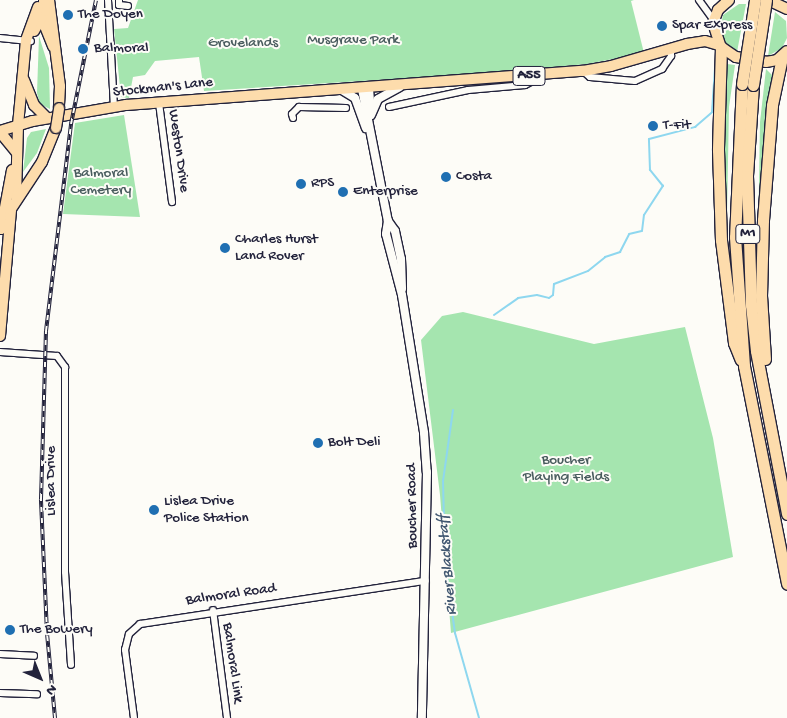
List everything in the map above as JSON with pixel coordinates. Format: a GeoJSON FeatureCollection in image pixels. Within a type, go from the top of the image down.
{"type":"FeatureCollection","features":[{"type":"Feature","properties":{"kind":"highway","name":"M1"},"geometry":{"type":"LineString","coordinates":[[755,0],[735,237],[744,366],[787,584]]}},
{"type":"Feature","properties":{"kind":"highway","name":"M1"},"geometry":{"type":"LineString","coordinates":[[767,0],[748,84],[748,245],[751,305],[787,514]]}},
{"type":"Feature","properties":{"kind":"highway","name":"M1"},"geometry":{"type":"LineString","coordinates":[[720,46],[718,150],[721,240],[734,343],[744,366]]}},
{"type":"Feature","properties":{"kind":"highway","name":"M1"},"geometry":{"type":"LineString","coordinates":[[763,383],[763,220],[772,105],[785,54]]}},
{"type":"Feature","properties":{"kind":"main road"},"geometry":{"type":"LineString","coordinates":[[0,336],[10,212],[16,198],[42,162],[56,128],[59,108],[60,86],[49,0]]}},
{"type":"Feature","properties":{"kind":"main road"},"geometry":{"type":"LineString","coordinates":[[767,0],[787,10]]}},
{"type":"Feature","properties":{"kind":"main road"},"geometry":{"type":"LineString","coordinates":[[40,2],[41,18],[54,48]]}},
{"type":"Feature","properties":{"kind":"main road"},"geometry":{"type":"LineString","coordinates":[[16,198],[16,152],[26,55],[40,2]]}},
{"type":"Feature","properties":{"kind":"main road","name":"A55"},"geometry":{"type":"LineString","coordinates":[[713,22],[726,2]]}},
{"type":"Feature","properties":{"kind":"main road"},"geometry":{"type":"LineString","coordinates":[[29,41],[41,18]]}},
{"type":"Feature","properties":{"kind":"main road"},"geometry":{"type":"LineString","coordinates":[[713,22],[720,46]]}},
{"type":"Feature","properties":{"kind":"main road","name":"Stockman's Lane"},"geometry":{"type":"LineString","coordinates":[[687,44],[713,22]]}},
{"type":"Feature","properties":{"kind":"main road","name":"Stockman's Lane"},"geometry":{"type":"LineString","coordinates":[[18,126],[47,118],[114,107],[159,103],[402,86],[452,88],[611,66],[687,44],[705,41],[720,46]]}},
{"type":"Feature","properties":{"kind":"main road","name":"A55"},"geometry":{"type":"LineString","coordinates":[[720,46],[746,60],[773,61],[785,54]]}},
{"type":"Feature","properties":{"kind":"main road"},"geometry":{"type":"LineString","coordinates":[[24,79],[34,105],[47,118]]}},
{"type":"Feature","properties":{"kind":"main road","name":"A55"},"geometry":{"type":"LineString","coordinates":[[0,132],[18,126]]}},
{"type":"Feature","properties":{"kind":"main road"},"geometry":{"type":"LineString","coordinates":[[0,132],[16,152]]}},
{"type":"Feature","properties":{"kind":"main road"},"geometry":{"type":"LineString","coordinates":[[6,249],[1,240],[2,217],[16,163]]}},
{"type":"Feature","properties":{"kind":"street"},"geometry":{"type":"LineString","coordinates":[[108,0],[114,107]]}},
{"type":"Feature","properties":{"kind":"street"},"geometry":{"type":"LineString","coordinates":[[119,0],[119,5],[128,6]]}},
{"type":"Feature","properties":{"kind":"street"},"geometry":{"type":"LineString","coordinates":[[701,2],[726,2]]}},
{"type":"Feature","properties":{"kind":"street"},"geometry":{"type":"LineString","coordinates":[[701,2],[713,22]]}},
{"type":"Feature","properties":{"kind":"street"},"geometry":{"type":"LineString","coordinates":[[0,38],[29,41]]}},
{"type":"Feature","properties":{"kind":"street","name":"Stockman's Lane"},"geometry":{"type":"LineString","coordinates":[[583,71],[590,77],[634,81],[650,77],[668,62],[671,49]]}},
{"type":"Feature","properties":{"kind":"street"},"geometry":{"type":"LineString","coordinates":[[611,66],[616,79]]}},
{"type":"Feature","properties":{"kind":"street"},"geometry":{"type":"LineString","coordinates":[[371,115],[382,95],[402,86]]}},
{"type":"Feature","properties":{"kind":"street","name":"Stockman's Lane"},"geometry":{"type":"LineString","coordinates":[[389,107],[452,88]]}},
{"type":"Feature","properties":{"kind":"street","name":"Boucher Road"},"geometry":{"type":"LineString","coordinates":[[365,89],[371,115],[370,128]]}},
{"type":"Feature","properties":{"kind":"street","name":"Boucher Road"},"geometry":{"type":"LineString","coordinates":[[365,89],[373,146],[388,221],[386,234],[402,295],[424,433],[428,506],[422,718]]}},
{"type":"Feature","properties":{"kind":"street"},"geometry":{"type":"LineString","coordinates":[[342,90],[355,98],[373,146]]}},
{"type":"Feature","properties":{"kind":"street"},"geometry":{"type":"LineString","coordinates":[[313,92],[314,106]]}},
{"type":"Feature","properties":{"kind":"street","name":"Weston Drive"},"geometry":{"type":"LineString","coordinates":[[159,103],[172,202]]}},
{"type":"Feature","properties":{"kind":"street"},"geometry":{"type":"LineString","coordinates":[[293,118],[299,107],[346,108]]}},
{"type":"Feature","properties":{"kind":"street","name":"Lislea Drive"},"geometry":{"type":"LineString","coordinates":[[0,352],[57,356],[65,367],[65,572],[71,666]]}},
{"type":"Feature","properties":{"kind":"street","name":"Balmoral Road"},"geometry":{"type":"LineString","coordinates":[[134,718],[125,650],[129,634],[147,620],[426,581]]}},
{"type":"Feature","properties":{"kind":"street","name":"Balmoral Link"},"geometry":{"type":"LineString","coordinates":[[212,610],[228,718]]}},
{"type":"Feature","properties":{"kind":"street"},"geometry":{"type":"LineString","coordinates":[[0,654],[34,656]]}},
{"type":"Feature","properties":{"kind":"street"},"geometry":{"type":"LineString","coordinates":[[0,693],[37,694]]}},
{"type":"Feature","properties":{"kind":"green space","name":"Musgrave Park"},"geometry":{"type":"Polygon","coordinates":[[[138,0],[634,0],[631,1],[644,53],[587,64],[473,74],[204,91],[199,57],[155,61],[145,75],[133,77],[129,98],[121,97],[114,29],[128,28],[138,0]]]}},
{"type":"Feature","properties":{"kind":"green space"},"geometry":{"type":"Polygon","coordinates":[[[739,4],[746,4],[737,52],[726,43],[720,31],[723,15],[739,4]]]}},
{"type":"Feature","properties":{"kind":"green space"},"geometry":{"type":"Polygon","coordinates":[[[775,12],[786,21],[787,38],[782,48],[768,56],[775,12]]]}},
{"type":"Feature","properties":{"kind":"green space"},"geometry":{"type":"Polygon","coordinates":[[[39,36],[49,68],[50,109],[40,104],[37,93],[39,36]]]}},
{"type":"Feature","properties":{"kind":"green space"},"geometry":{"type":"Polygon","coordinates":[[[727,64],[735,65],[729,107],[727,216],[724,162],[727,64]]]}},
{"type":"Feature","properties":{"kind":"green space"},"geometry":{"type":"Polygon","coordinates":[[[766,69],[772,75],[758,243],[760,122],[766,69]]]}},
{"type":"Feature","properties":{"kind":"green space","name":"Balmoral Cemetery"},"geometry":{"type":"Polygon","coordinates":[[[124,115],[140,217],[63,214],[75,123],[124,115]]]}},
{"type":"Feature","properties":{"kind":"green space"},"geometry":{"type":"Polygon","coordinates":[[[46,129],[37,153],[23,172],[27,138],[31,132],[46,129]]]}},
{"type":"Feature","properties":{"kind":"green space","name":"Boucher Playing Fields"},"geometry":{"type":"Polygon","coordinates":[[[463,312],[594,344],[685,327],[713,438],[733,557],[451,633],[440,495],[421,340],[442,316],[463,312]]]}},
{"type":"Feature","properties":{"kind":"waterway","name":"River Blackstaff"},"geometry":{"type":"LineString","coordinates":[[494,315],[518,298],[537,295],[549,298],[553,295],[554,284],[588,271],[605,257],[620,252],[629,234],[642,231],[644,215],[663,186],[650,170],[649,139],[695,127],[712,112],[715,68]]}},
{"type":"Feature","properties":{"kind":"waterway","name":"River Blackstaff"},"geometry":{"type":"LineString","coordinates":[[453,410],[443,481],[445,561],[455,633],[479,718]]}},
{"type":"Feature","properties":{"kind":"railway"},"geometry":{"type":"LineString","coordinates":[[55,718],[47,633],[41,499],[46,331],[71,124],[96,0]]}},
{"type":"Feature","properties":{"kind":"place","name":"The Doyen"},"geometry":{"type":"Point","coordinates":[68,15]}},
{"type":"Feature","properties":{"kind":"place","name":"Spar Express"},"geometry":{"type":"Point","coordinates":[662,26]}},
{"type":"Feature","properties":{"kind":"place","name":"Balmoral"},"geometry":{"type":"Point","coordinates":[83,49]}},
{"type":"Feature","properties":{"kind":"place","name":"T-Fit"},"geometry":{"type":"Point","coordinates":[653,126]}},
{"type":"Feature","properties":{"kind":"place","name":"Costa"},"geometry":{"type":"Point","coordinates":[446,177]}},
{"type":"Feature","properties":{"kind":"place","name":"RPS"},"geometry":{"type":"Point","coordinates":[301,184]}},
{"type":"Feature","properties":{"kind":"place","name":"Enterprise"},"geometry":{"type":"Point","coordinates":[343,192]}},
{"type":"Feature","properties":{"kind":"place","name":"Charles Hurst Land Rover"},"geometry":{"type":"Point","coordinates":[225,248]}},
{"type":"Feature","properties":{"kind":"place","name":"Bolt Deli"},"geometry":{"type":"Point","coordinates":[318,443]}},
{"type":"Feature","properties":{"kind":"place","name":"Lislea Drive Police Station"},"geometry":{"type":"Point","coordinates":[154,510]}},
{"type":"Feature","properties":{"kind":"place","name":"The Bowery"},"geometry":{"type":"Point","coordinates":[10,630]}},
{"type":"Feature","properties":{"kind":"park label","name":"Grovelands"},"geometry":{"type":"Point","coordinates":[243,44]}}]}
